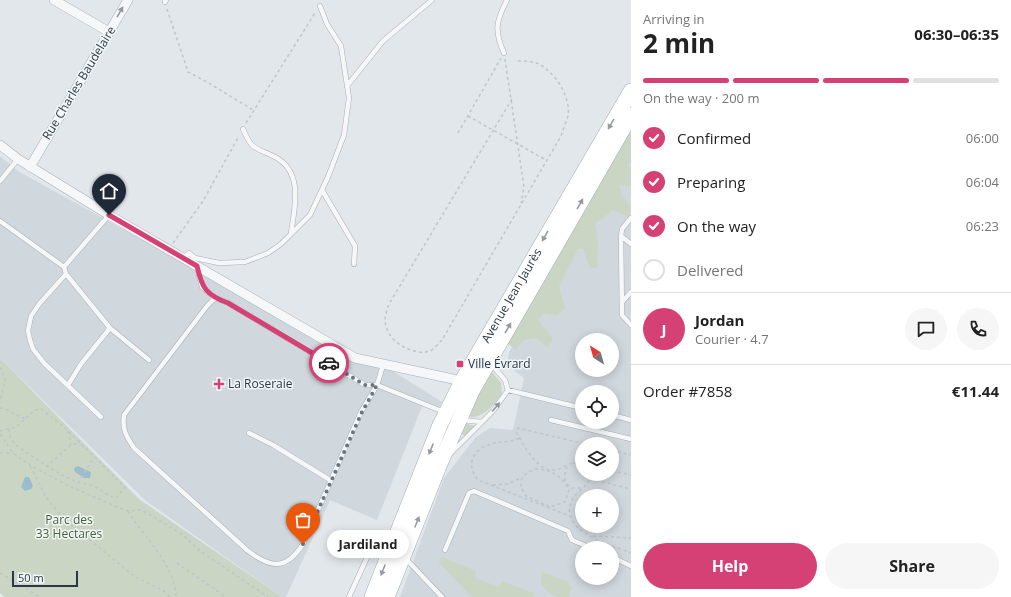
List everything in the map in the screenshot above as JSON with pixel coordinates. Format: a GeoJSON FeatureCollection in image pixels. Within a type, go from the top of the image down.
{"type":"FeatureCollection","features":[{"type":"Feature","properties":{"kind":"main road","name":"Avenue Jean Jaurès"},"geometry":{"type":"LineString","coordinates":[[372,597],[396,538],[480,362],[631,91]]}},
{"type":"Feature","properties":{"kind":"main road","name":"Avenue Jean Jaurès"},"geometry":{"type":"LineString","coordinates":[[387,597],[439,466],[462,381],[480,362],[631,116]]}},
{"type":"Feature","properties":{"kind":"street"},"geometry":{"type":"LineString","coordinates":[[54,0],[109,32]]}},
{"type":"Feature","properties":{"kind":"street","name":"Rue Charles Baudelaire"},"geometry":{"type":"LineString","coordinates":[[30,167],[128,0]]}},
{"type":"Feature","properties":{"kind":"street"},"geometry":{"type":"LineString","coordinates":[[0,145],[30,167],[109,215],[354,358],[383,366],[462,381]]}},
{"type":"Feature","properties":{"kind":"lane"},"geometry":{"type":"LineString","coordinates":[[347,86],[383,41],[432,0]]}},
{"type":"Feature","properties":{"kind":"lane"},"geometry":{"type":"LineString","coordinates":[[504,53],[496,36],[498,21],[507,0]]}},
{"type":"Feature","properties":{"kind":"lane"},"geometry":{"type":"LineString","coordinates":[[183,258],[189,253],[195,258],[219,263],[245,262],[268,253],[281,244],[310,215],[322,190],[344,135],[349,98],[341,46],[327,24],[320,6]]}},
{"type":"Feature","properties":{"kind":"lane"},"geometry":{"type":"LineString","coordinates":[[243,129],[249,143],[257,150],[275,156],[287,168],[296,185],[291,233]]}},
{"type":"Feature","properties":{"kind":"lane"},"geometry":{"type":"LineString","coordinates":[[0,181],[18,159]]}},
{"type":"Feature","properties":{"kind":"lane"},"geometry":{"type":"LineString","coordinates":[[322,190],[355,246],[354,264]]}},
{"type":"Feature","properties":{"kind":"lane"},"geometry":{"type":"LineString","coordinates":[[64,267],[109,215]]}},
{"type":"Feature","properties":{"kind":"lane"},"geometry":{"type":"LineString","coordinates":[[631,218],[622,229],[621,236],[622,315],[631,325]]}},
{"type":"Feature","properties":{"kind":"lane"},"geometry":{"type":"LineString","coordinates":[[0,221],[64,267],[66,274],[110,328],[149,360]]}},
{"type":"Feature","properties":{"kind":"lane"},"geometry":{"type":"LineString","coordinates":[[621,236],[631,244]]}},
{"type":"Feature","properties":{"kind":"lane"},"geometry":{"type":"LineString","coordinates":[[197,266],[202,287],[215,298],[228,303],[365,385],[377,385],[453,416],[482,422]]}},
{"type":"Feature","properties":{"kind":"lane"},"geometry":{"type":"LineString","coordinates":[[66,274],[40,303],[31,316],[28,331],[34,350],[44,363],[101,417]]}},
{"type":"Feature","properties":{"kind":"lane"},"geometry":{"type":"LineString","coordinates":[[622,302],[631,292]]}},
{"type":"Feature","properties":{"kind":"lane"},"geometry":{"type":"LineString","coordinates":[[215,298],[207,306],[124,415],[123,426],[126,437],[134,448],[191,501],[262,562],[284,563],[295,556],[303,544],[330,480],[362,412],[377,385],[383,366]]}},
{"type":"Feature","properties":{"kind":"lane"},"geometry":{"type":"LineString","coordinates":[[68,385],[81,364],[110,328]]}},
{"type":"Feature","properties":{"kind":"lane"},"geometry":{"type":"LineString","coordinates":[[480,362],[505,380],[508,390]]}},
{"type":"Feature","properties":{"kind":"lane"},"geometry":{"type":"LineString","coordinates":[[508,390],[575,406]]}},
{"type":"Feature","properties":{"kind":"lane"},"geometry":{"type":"LineString","coordinates":[[439,466],[493,411],[508,390]]}},
{"type":"Feature","properties":{"kind":"lane"},"geometry":{"type":"LineString","coordinates":[[619,417],[631,420]]}},
{"type":"Feature","properties":{"kind":"lane"},"geometry":{"type":"LineString","coordinates":[[551,420],[631,439]]}},
{"type":"Feature","properties":{"kind":"lane"},"geometry":{"type":"LineString","coordinates":[[249,433],[273,445],[330,480]]}},
{"type":"Feature","properties":{"kind":"lane"},"geometry":{"type":"LineString","coordinates":[[445,550],[469,493],[474,491],[568,531],[572,540],[575,541]]}},
{"type":"Feature","properties":{"kind":"lane"},"geometry":{"type":"LineString","coordinates":[[349,597],[375,540],[396,538]]}},
{"type":"Feature","properties":{"kind":"lane"},"geometry":{"type":"LineString","coordinates":[[404,556],[442,597]]}},
{"type":"Feature","properties":{"kind":"lane"},"geometry":{"type":"LineString","coordinates":[[619,560],[631,566]]}},
{"type":"Feature","properties":{"kind":"path"},"geometry":{"type":"LineString","coordinates":[[166,1],[188,72],[208,82],[253,110]]}},
{"type":"Feature","properties":{"kind":"path"},"geometry":{"type":"LineString","coordinates":[[504,53],[520,145],[524,187],[520,206]]}},
{"type":"Feature","properties":{"kind":"path"},"geometry":{"type":"LineString","coordinates":[[458,133],[504,53]]}},
{"type":"Feature","properties":{"kind":"path"},"geometry":{"type":"LineString","coordinates":[[512,99],[492,130],[389,304],[385,316],[387,329],[394,339],[404,347],[417,352],[431,350],[442,340],[561,136],[568,115],[567,100],[560,85],[551,74],[540,65],[531,61],[517,61]]}},
{"type":"Feature","properties":{"kind":"path"},"geometry":{"type":"LineString","coordinates":[[468,115],[546,160]]}},
{"type":"Feature","properties":{"kind":"path"},"geometry":{"type":"LineString","coordinates":[[0,367],[5,379],[0,402]]}},
{"type":"Feature","properties":{"kind":"path"},"geometry":{"type":"LineString","coordinates":[[0,408],[6,409],[25,418]]}},
{"type":"Feature","properties":{"kind":"path"},"geometry":{"type":"LineString","coordinates":[[0,431],[20,424],[35,410],[41,409],[68,430],[124,487],[116,498],[112,498],[97,487],[78,483],[46,467],[14,444],[11,439],[9,429]]}},
{"type":"Feature","properties":{"kind":"path"},"geometry":{"type":"LineString","coordinates":[[575,442],[518,428],[517,433],[537,462],[560,477],[572,488],[583,487]]}},
{"type":"Feature","properties":{"kind":"path"},"geometry":{"type":"LineString","coordinates":[[68,430],[71,445]]}},
{"type":"Feature","properties":{"kind":"path"},"geometry":{"type":"LineString","coordinates":[[0,434],[14,453],[30,465],[65,484],[128,511],[141,510],[183,535],[199,550],[268,597]]}},
{"type":"Feature","properties":{"kind":"path"},"geometry":{"type":"LineString","coordinates":[[520,438],[511,442],[490,444],[474,454],[471,468],[473,474],[478,480],[570,516]]}},
{"type":"Feature","properties":{"kind":"path"},"geometry":{"type":"LineString","coordinates":[[46,467],[71,445],[81,443]]}},
{"type":"Feature","properties":{"kind":"path"},"geometry":{"type":"LineString","coordinates":[[619,452],[631,455]]}},
{"type":"Feature","properties":{"kind":"path"},"geometry":{"type":"LineString","coordinates":[[0,453],[14,453]]}},
{"type":"Feature","properties":{"kind":"path"},"geometry":{"type":"LineString","coordinates":[[78,483],[95,457]]}},
{"type":"Feature","properties":{"kind":"path"},"geometry":{"type":"LineString","coordinates":[[521,478],[522,491],[526,496],[537,503],[550,507],[565,502],[569,490],[564,480],[565,470],[572,463]]}},
{"type":"Feature","properties":{"kind":"path"},"geometry":{"type":"LineString","coordinates":[[489,484],[508,484],[521,478],[526,472],[535,469],[554,470],[575,463]]}},
{"type":"Feature","properties":{"kind":"path"},"geometry":{"type":"LineString","coordinates":[[30,465],[46,497],[63,518],[134,576],[164,591],[170,597]]}},
{"type":"Feature","properties":{"kind":"path"},"geometry":{"type":"LineString","coordinates":[[619,472],[631,475]]}},
{"type":"Feature","properties":{"kind":"path"},"geometry":{"type":"LineString","coordinates":[[588,481],[572,500],[570,516],[575,527],[591,536],[631,553]]}},
{"type":"Feature","properties":{"kind":"path"},"geometry":{"type":"LineString","coordinates":[[598,481],[631,489]]}},
{"type":"Feature","properties":{"kind":"path"},"geometry":{"type":"LineString","coordinates":[[128,511],[170,574],[175,586],[176,597]]}},
{"type":"Feature","properties":{"kind":"path"},"geometry":{"type":"LineString","coordinates":[[591,536],[631,538]]}},
{"type":"Feature","properties":{"kind":"path"},"geometry":{"type":"LineString","coordinates":[[177,563],[226,597]]}},
{"type":"Feature","properties":{"kind":"path"},"geometry":{"type":"LineString","coordinates":[[0,573],[40,597]]}},
{"type":"Feature","properties":{"kind":"shaded area"},"geometry":{"type":"Polygon","coordinates":[[[631,130],[631,597],[400,597],[444,478],[476,437],[490,428],[513,430],[524,378],[507,365],[509,352],[512,347],[507,343],[631,130]]]}},
{"type":"Feature","properties":{"kind":"shaded area","name":"La Roseraie"},"geometry":{"type":"Polygon","coordinates":[[[0,156],[18,171],[355,358],[383,365],[442,402],[436,411],[423,404],[377,520],[330,500],[286,597],[282,597],[146,501],[0,358],[0,156]]]}},
{"type":"Feature","properties":{"kind":"green space"},"geometry":{"type":"Polygon","coordinates":[[[631,130],[631,161],[627,166],[631,168],[631,186],[619,185],[622,195],[630,206],[629,217],[613,210],[595,224],[598,241],[597,268],[590,268],[583,249],[578,249],[559,286],[565,308],[557,315],[544,313],[538,320],[553,339],[547,347],[536,338],[523,340],[516,350],[507,343],[631,130]]]}},
{"type":"Feature","properties":{"kind":"green space","name":"Parc des 33 Hectares"},"geometry":{"type":"Polygon","coordinates":[[[0,358],[139,499],[282,597],[5,597],[0,593],[0,358]]]}},
{"type":"Feature","properties":{"kind":"green space"},"geometry":{"type":"Polygon","coordinates":[[[491,371],[501,383],[502,394],[492,407],[483,414],[473,417],[468,416],[475,398],[491,371]]]}},
{"type":"Feature","properties":{"kind":"green space"},"geometry":{"type":"Polygon","coordinates":[[[464,423],[475,426],[465,436],[459,432],[464,423]]]}},
{"type":"Feature","properties":{"kind":"green space"},"geometry":{"type":"Polygon","coordinates":[[[441,557],[476,571],[475,578],[499,587],[502,581],[533,593],[534,597],[472,597],[439,563],[441,557]]]}},
{"type":"Feature","properties":{"kind":"green space"},"geometry":{"type":"Polygon","coordinates":[[[542,572],[568,582],[572,588],[568,597],[555,596],[549,593],[541,583],[542,572]]]}},
{"type":"Feature","properties":{"kind":"water"},"geometry":{"type":"Polygon","coordinates":[[[78,466],[91,472],[90,478],[84,478],[75,472],[74,468],[78,466]]]}},
{"type":"Feature","properties":{"kind":"water"},"geometry":{"type":"Polygon","coordinates":[[[25,477],[29,477],[33,486],[31,489],[25,491],[21,487],[25,477]]]}},
{"type":"Feature","properties":{"kind":"way so far"},"geometry":{"type":"LineString","coordinates":[[303,544],[330,480],[362,412],[377,385],[365,385],[329,363]]}},
{"type":"Feature","properties":{"kind":"place","name":"Ville Évrard"},"geometry":{"type":"Point","coordinates":[460,364]}},
{"type":"Feature","properties":{"kind":"place","name":"La Roseraie"},"geometry":{"type":"Point","coordinates":[219,384]}},
{"type":"Feature","properties":{"kind":"place","name":"Jardiland"},"geometry":{"type":"Point","coordinates":[303,544]}},
{"type":"Feature","properties":{"kind":"route"},"geometry":{"type":"LineString","coordinates":[[109,215],[197,266],[202,287],[215,298],[228,303],[329,363]]}}]}
